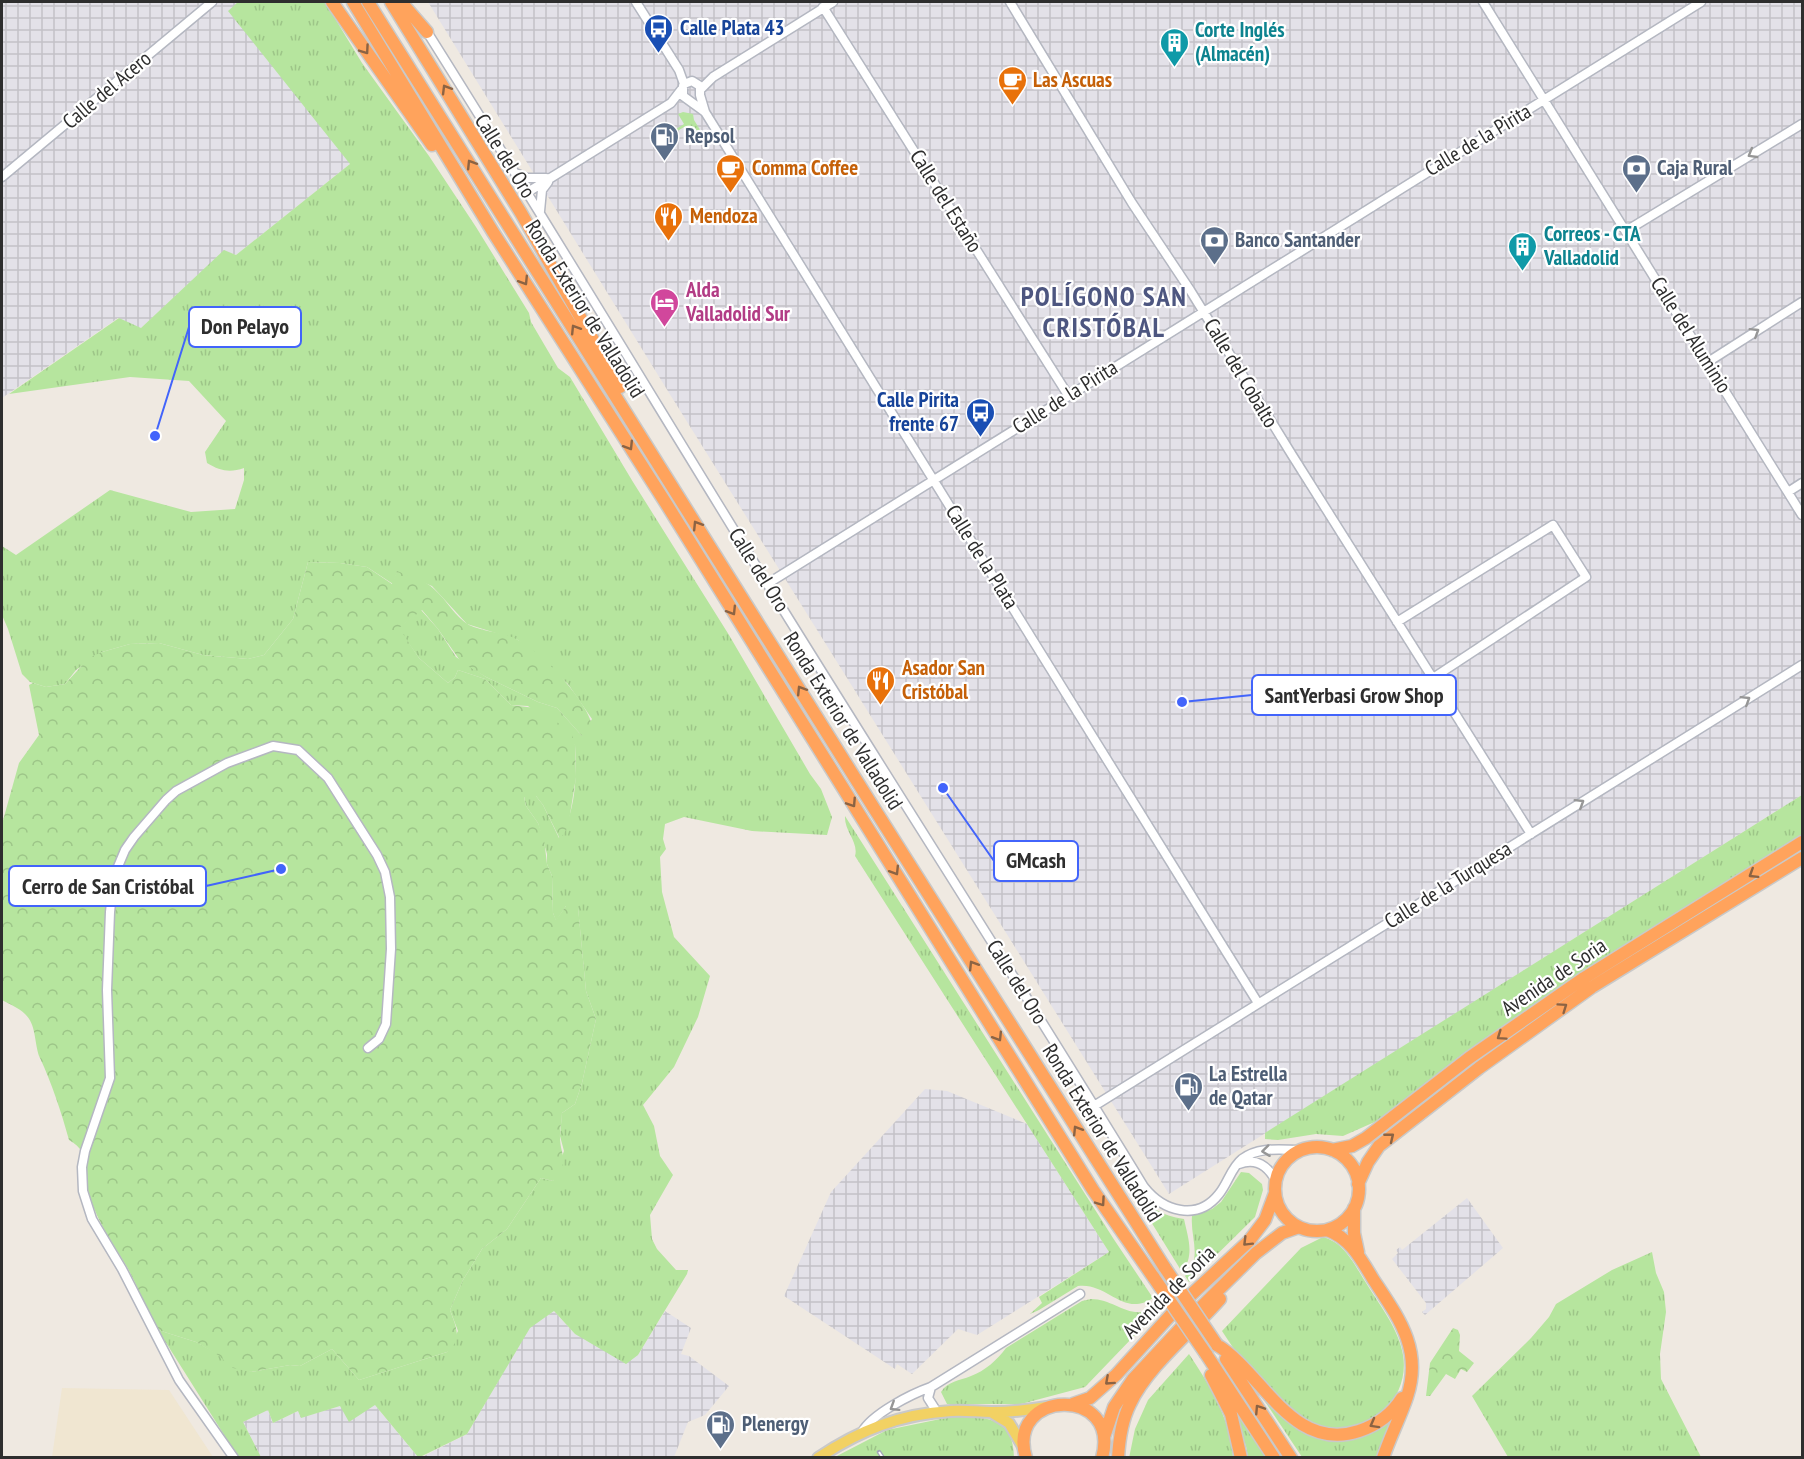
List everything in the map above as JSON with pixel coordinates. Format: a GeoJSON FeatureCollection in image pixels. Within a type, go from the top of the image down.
{"type":"FeatureCollection","features":[{"type":"Feature","properties":{"kind":"highway"},"geometry":{"type":"LineString","coordinates":[[332,2],[493,232]]}},
{"type":"Feature","properties":{"kind":"highway","name":"Ronda Exterior de Valladolid"},"geometry":{"type":"LineString","coordinates":[[353,2],[493,232],[1093,1190],[1206,1354],[1274,1458]]}},
{"type":"Feature","properties":{"kind":"highway","name":"Ronda Exterior de Valladolid"},"geometry":{"type":"LineString","coordinates":[[368,2],[1165,1268],[1291,1458]]}},
{"type":"Feature","properties":{"kind":"highway"},"geometry":{"type":"LineString","coordinates":[[392,2],[521,213],[625,397],[639,432]]}},
{"type":"Feature","properties":{"kind":"highway"},"geometry":{"type":"LineString","coordinates":[[401,2],[427,32]]}},
{"type":"Feature","properties":{"kind":"highway","name":"Avenida de Soria"},"geometry":{"type":"LineString","coordinates":[[1332,1150],[1352,1146],[1366,1138],[1469,1058],[1584,978],[1803,843]]}},
{"type":"Feature","properties":{"kind":"highway","name":"Avenida de Soria"},"geometry":{"type":"LineString","coordinates":[[1358,1184],[1368,1162],[1379,1146],[1498,1054],[1592,987],[1803,858]]}},
{"type":"Feature","properties":{"kind":"highway"},"geometry":{"type":"LineString","coordinates":[[1361,1258],[1354,1240],[1354,1208],[1358,1196],[1358,1184],[1354,1170],[1348,1161],[1332,1150],[1313,1147],[1301,1150],[1286,1160],[1279,1172],[1276,1187],[1282,1213],[1299,1227],[1308,1230],[1327,1230],[1342,1237],[1361,1258],[1403,1326],[1412,1356],[1411,1381],[1406,1400],[1383,1458]]}},
{"type":"Feature","properties":{"kind":"highway","name":"Avenida de Soria"},"geometry":{"type":"LineString","coordinates":[[1073,1404],[1090,1398],[1116,1375],[1178,1307],[1249,1241],[1265,1220],[1276,1187]]}},
{"type":"Feature","properties":{"kind":"highway"},"geometry":{"type":"LineString","coordinates":[[1327,1230],[1341,1223],[1354,1208]]}},
{"type":"Feature","properties":{"kind":"highway","name":"Avenida de Soria"},"geometry":{"type":"LineString","coordinates":[[1102,1458],[1104,1437],[1113,1407],[1133,1379],[1190,1318],[1256,1253],[1282,1233],[1299,1227]]}},
{"type":"Feature","properties":{"kind":"highway"},"geometry":{"type":"LineString","coordinates":[[1118,1458],[1123,1423],[1131,1403],[1152,1372],[1220,1300],[1256,1253]]}},
{"type":"Feature","properties":{"kind":"highway"},"geometry":{"type":"LineString","coordinates":[[1217,1345],[1229,1352],[1268,1396],[1300,1423],[1325,1434],[1353,1433],[1379,1422],[1399,1403],[1411,1381]]}},
{"type":"Feature","properties":{"kind":"highway"},"geometry":{"type":"LineString","coordinates":[[1206,1354],[1209,1371],[1231,1414],[1242,1458]]}},
{"type":"Feature","properties":{"kind":"highway"},"geometry":{"type":"LineString","coordinates":[[1025,1455],[1028,1425],[1039,1412],[1062,1403],[1073,1404],[1088,1410],[1094,1416],[1104,1437]]}},
{"type":"Feature","properties":{"kind":"main road"},"geometry":{"type":"LineString","coordinates":[[818,1458],[841,1442],[888,1422],[937,1412],[1013,1412],[1047,1407]]}},
{"type":"Feature","properties":{"kind":"main road"},"geometry":{"type":"LineString","coordinates":[[991,1412],[1009,1424],[1025,1455]]}},
{"type":"Feature","properties":{"kind":"street","name":"Calle del Acero"},"geometry":{"type":"LineString","coordinates":[[2,177],[212,2]]}},
{"type":"Feature","properties":{"kind":"street","name":"Calle del Oro"},"geometry":{"type":"LineString","coordinates":[[408,2],[528,192],[767,584],[1144,1187],[1155,1199],[1167,1207],[1188,1210],[1207,1204],[1220,1192],[1242,1159],[1255,1152],[1301,1150]]}},
{"type":"Feature","properties":{"kind":"street"},"geometry":{"type":"LineString","coordinates":[[636,2],[691,90]]}},
{"type":"Feature","properties":{"kind":"street"},"geometry":{"type":"LineString","coordinates":[[528,192],[833,2]]}},
{"type":"Feature","properties":{"kind":"street","name":"Calle del Cobalto"},"geometry":{"type":"LineString","coordinates":[[1010,2],[1132,203],[1203,310],[1531,834]]}},
{"type":"Feature","properties":{"kind":"street","name":"Calle del Aluminio"},"geometry":{"type":"LineString","coordinates":[[1483,2],[1803,515]]}},
{"type":"Feature","properties":{"kind":"street","name":"Calle de la Pirita"},"geometry":{"type":"LineString","coordinates":[[767,584],[1203,310],[1701,2]]}},
{"type":"Feature","properties":{"kind":"street","name":"Calle del Estaño"},"geometry":{"type":"LineString","coordinates":[[824,7],[1068,395]]}},
{"type":"Feature","properties":{"kind":"street","name":"Calle de la Plata"},"geometry":{"type":"LineString","coordinates":[[691,90],[1258,1003]]}},
{"type":"Feature","properties":{"kind":"street"},"geometry":{"type":"LineString","coordinates":[[1626,231],[1803,124]]}},
{"type":"Feature","properties":{"kind":"street"},"geometry":{"type":"LineString","coordinates":[[516,173],[527,178],[538,179],[552,176]]}},
{"type":"Feature","properties":{"kind":"street"},"geometry":{"type":"LineString","coordinates":[[540,212],[542,190],[552,176]]}},
{"type":"Feature","properties":{"kind":"street"},"geometry":{"type":"LineString","coordinates":[[1708,362],[1803,302]]}},
{"type":"Feature","properties":{"kind":"street"},"geometry":{"type":"LineString","coordinates":[[1788,492],[1803,483]]}},
{"type":"Feature","properties":{"kind":"street"},"geometry":{"type":"LineString","coordinates":[[1397,622],[1553,525],[1586,577],[1433,678]]}},
{"type":"Feature","properties":{"kind":"street","name":"Calle de la Turquesa"},"geometry":{"type":"LineString","coordinates":[[1094,1106],[1803,665]]}},
{"type":"Feature","properties":{"kind":"street"},"geometry":{"type":"LineString","coordinates":[[233,1457],[179,1380],[122,1269],[92,1219],[83,1191],[82,1167],[85,1151],[110,1078],[107,990],[114,876],[125,850],[134,837],[176,791],[227,763],[273,746],[298,750],[328,778],[377,855],[385,872],[390,897],[391,949],[386,1024],[379,1039],[368,1048]]}},
{"type":"Feature","properties":{"kind":"street"},"geometry":{"type":"LineString","coordinates":[[1236,1166],[1253,1161],[1259,1163],[1270,1171],[1276,1187]]}},
{"type":"Feature","properties":{"kind":"street"},"geometry":{"type":"LineString","coordinates":[[862,1432],[866,1425],[917,1392],[931,1387],[1080,1294]]}},
{"type":"Feature","properties":{"kind":"street"},"geometry":{"type":"LineString","coordinates":[[931,1387],[928,1398],[937,1412]]}},
{"type":"Feature","properties":{"kind":"shaded area"},"geometry":{"type":"Polygon","coordinates":[[[2,2],[267,2],[350,164],[236,255],[224,251],[140,329],[118,318],[2,398],[2,2]]]}},
{"type":"Feature","properties":{"kind":"shaded area"},"geometry":{"type":"Polygon","coordinates":[[[428,2],[1802,2],[1802,795],[1169,1194],[428,2]]]}},
{"type":"Feature","properties":{"kind":"shaded area"},"geometry":{"type":"Polygon","coordinates":[[[925,1089],[947,1091],[1027,1124],[1109,1252],[977,1335],[958,1329],[912,1374],[897,1364],[895,1369],[784,1296],[831,1192],[925,1089]]]}},
{"type":"Feature","properties":{"kind":"shaded area"},"geometry":{"type":"Polygon","coordinates":[[[1467,1198],[1503,1248],[1425,1315],[1422,1312],[1426,1309],[1426,1303],[1392,1259],[1398,1253],[1396,1250],[1400,1247],[1402,1250],[1467,1198]]]}},
{"type":"Feature","properties":{"kind":"shaded area"},"geometry":{"type":"Polygon","coordinates":[[[554,1311],[575,1334],[638,1355],[665,1311],[691,1328],[681,1354],[689,1356],[729,1386],[705,1415],[688,1422],[674,1457],[420,1458],[467,1434],[530,1327],[554,1311]]]}},
{"type":"Feature","properties":{"kind":"shaded area"},"geometry":{"type":"Polygon","coordinates":[[[62,1388],[169,1390],[213,1457],[52,1457],[62,1388]]]}},
{"type":"Feature","properties":{"kind":"shaded area"},"geometry":{"type":"Polygon","coordinates":[[[375,1405],[418,1457],[261,1457],[243,1422],[268,1410],[273,1423],[298,1411],[302,1417],[340,1406],[375,1405]]]}},
{"type":"Feature","properties":{"kind":"green space"},"geometry":{"type":"Polygon","coordinates":[[[238,2],[325,2],[362,63],[429,156],[476,227],[529,313],[531,322],[558,368],[570,377],[821,789],[832,817],[827,835],[752,831],[684,817],[665,824],[663,839],[666,849],[660,857],[662,892],[674,937],[710,976],[698,1017],[674,1067],[643,1105],[654,1126],[660,1156],[673,1175],[650,1215],[652,1239],[657,1249],[676,1270],[688,1270],[687,1274],[638,1355],[626,1364],[575,1334],[554,1311],[530,1328],[467,1434],[420,1457],[375,1405],[349,1422],[340,1406],[301,1418],[298,1411],[273,1423],[268,1410],[243,1422],[261,1457],[238,1457],[158,1330],[196,1342],[251,1372],[290,1365],[300,1366],[332,1349],[359,1380],[447,1352],[458,1331],[450,1310],[463,1280],[482,1249],[507,1229],[541,1178],[553,1181],[564,1151],[560,1136],[562,1113],[575,1104],[596,1019],[586,991],[578,908],[566,906],[556,921],[553,913],[552,876],[547,864],[547,854],[538,823],[526,806],[524,796],[536,796],[543,805],[559,838],[565,828],[572,805],[576,769],[575,745],[528,706],[511,705],[485,679],[458,670],[455,677],[448,683],[419,658],[398,628],[421,610],[438,629],[456,657],[486,677],[538,702],[557,708],[582,736],[592,719],[568,684],[518,640],[467,624],[432,586],[397,572],[393,584],[367,567],[308,562],[293,619],[264,655],[248,659],[203,655],[159,643],[130,644],[102,652],[76,670],[65,684],[46,687],[30,682],[22,674],[2,615],[2,546],[16,555],[110,490],[191,512],[235,509],[244,480],[244,468],[225,470],[207,463],[205,452],[226,421],[189,381],[130,377],[9,394],[119,318],[141,328],[224,250],[236,255],[350,164],[228,11],[238,2]]]}},
{"type":"Feature","properties":{"kind":"green space"},"geometry":{"type":"Polygon","coordinates":[[[683,112],[693,114],[694,120],[707,141],[703,144],[695,130],[684,127],[655,145],[654,143],[684,124],[678,114],[683,112]]]}},
{"type":"Feature","properties":{"kind":"green space"},"geometry":{"type":"Polygon","coordinates":[[[308,562],[367,567],[392,584],[397,571],[426,583],[469,625],[512,637],[539,655],[574,692],[590,718],[593,729],[582,736],[557,708],[538,702],[461,662],[422,610],[399,628],[419,658],[448,683],[455,677],[458,670],[485,679],[511,705],[535,708],[572,734],[575,745],[576,777],[568,827],[560,839],[536,796],[524,797],[526,806],[538,823],[544,839],[547,864],[552,876],[553,913],[556,920],[566,906],[573,902],[578,907],[586,991],[596,1019],[575,1104],[562,1113],[560,1142],[562,1167],[553,1181],[541,1178],[507,1229],[482,1249],[463,1280],[450,1310],[457,1332],[452,1347],[447,1352],[359,1380],[332,1349],[300,1366],[290,1365],[251,1372],[233,1368],[218,1355],[196,1342],[158,1330],[127,1267],[93,1207],[88,1189],[85,1158],[77,1146],[69,1140],[56,1098],[38,1053],[32,1024],[23,1012],[2,1000],[2,824],[19,763],[39,735],[29,685],[33,683],[46,687],[65,684],[89,658],[130,644],[159,643],[203,655],[248,659],[264,655],[293,619],[308,562]]]}},
{"type":"Feature","properties":{"kind":"green space"},"geometry":{"type":"Polygon","coordinates":[[[1802,795],[1802,835],[1565,983],[1464,1053],[1377,1121],[1343,1136],[1316,1134],[1278,1140],[1265,1139],[1265,1133],[1802,795]]]}},
{"type":"Feature","properties":{"kind":"green space"},"geometry":{"type":"Polygon","coordinates":[[[845,816],[1153,1298],[1133,1304],[1089,1286],[1078,1286],[1030,1314],[1042,1303],[1039,1297],[1109,1252],[855,856],[855,846],[845,816]]]}},
{"type":"Feature","properties":{"kind":"green space"},"geometry":{"type":"Polygon","coordinates":[[[1241,1172],[1249,1173],[1262,1184],[1263,1190],[1255,1217],[1189,1282],[1185,1276],[1195,1254],[1192,1216],[1212,1209],[1221,1202],[1241,1172]]]}},
{"type":"Feature","properties":{"kind":"green space"},"geometry":{"type":"Polygon","coordinates":[[[1132,1191],[1156,1210],[1184,1219],[1189,1240],[1189,1253],[1182,1272],[1132,1191]]]}},
{"type":"Feature","properties":{"kind":"green space"},"geometry":{"type":"Polygon","coordinates":[[[1323,1237],[1344,1250],[1355,1264],[1394,1328],[1403,1355],[1403,1372],[1392,1402],[1380,1414],[1367,1422],[1336,1429],[1319,1425],[1291,1410],[1252,1372],[1222,1331],[1301,1248],[1323,1237]]]}},
{"type":"Feature","properties":{"kind":"green space"},"geometry":{"type":"Polygon","coordinates":[[[1652,1252],[1656,1273],[1664,1292],[1666,1312],[1660,1354],[1661,1379],[1701,1457],[1508,1457],[1472,1396],[1531,1338],[1549,1317],[1556,1304],[1612,1270],[1652,1252]]]}},
{"type":"Feature","properties":{"kind":"green space"},"geometry":{"type":"Polygon","coordinates":[[[1091,1299],[1132,1311],[1140,1312],[1158,1305],[1160,1309],[1085,1387],[1021,1404],[947,1404],[941,1392],[947,1386],[981,1371],[995,1361],[1006,1348],[1082,1301],[1091,1299]]]}},
{"type":"Feature","properties":{"kind":"green space"},"geometry":{"type":"Polygon","coordinates":[[[1453,1328],[1458,1330],[1460,1335],[1459,1351],[1474,1363],[1467,1372],[1461,1369],[1455,1379],[1446,1374],[1430,1396],[1426,1396],[1430,1363],[1453,1328]]]}},
{"type":"Feature","properties":{"kind":"green space"},"geometry":{"type":"Polygon","coordinates":[[[1189,1354],[1218,1403],[1228,1429],[1233,1457],[1129,1458],[1135,1429],[1148,1400],[1189,1354]]]}},
{"type":"Feature","properties":{"kind":"green space"},"geometry":{"type":"Polygon","coordinates":[[[1258,1391],[1333,1439],[1397,1414],[1378,1457],[1302,1457],[1258,1391]]]}},
{"type":"Feature","properties":{"kind":"green space"},"geometry":{"type":"Polygon","coordinates":[[[1232,1406],[1267,1457],[1248,1457],[1232,1406]]]}},
{"type":"Feature","properties":{"kind":"green space"},"geometry":{"type":"Polygon","coordinates":[[[950,1417],[974,1417],[995,1421],[1003,1426],[1009,1433],[1013,1444],[1014,1458],[833,1458],[887,1430],[950,1417]]]}},
{"type":"Feature","properties":{"kind":"railway"},"geometry":{"type":"LineString","coordinates":[[879,1452],[883,1458]]}},
{"type":"Feature","properties":{"kind":"place","name":"Calle Plata 43"},"geometry":{"type":"Point","coordinates":[659,54]}},
{"type":"Feature","properties":{"kind":"place","name":"Corte Inglés (Almacén)"},"geometry":{"type":"Point","coordinates":[1174,68]}},
{"type":"Feature","properties":{"kind":"place","name":"Las Ascuas"},"geometry":{"type":"Point","coordinates":[1012,106]}},
{"type":"Feature","properties":{"kind":"place","name":"Repsol"},"geometry":{"type":"Point","coordinates":[664,162]}},
{"type":"Feature","properties":{"kind":"place","name":"Comma Coffee"},"geometry":{"type":"Point","coordinates":[731,194]}},
{"type":"Feature","properties":{"kind":"place","name":"Caja Rural"},"geometry":{"type":"Point","coordinates":[1636,194]}},
{"type":"Feature","properties":{"kind":"place","name":"Mendoza"},"geometry":{"type":"Point","coordinates":[669,242]}},
{"type":"Feature","properties":{"kind":"place","name":"Banco Santander"},"geometry":{"type":"Point","coordinates":[1214,266]}},
{"type":"Feature","properties":{"kind":"place","name":"Correos - CTA Valladolid"},"geometry":{"type":"Point","coordinates":[1523,272]}},
{"type":"Feature","properties":{"kind":"place","name":"Alda Valladolid Sur"},"geometry":{"type":"Point","coordinates":[665,328]}},
{"type":"Feature","properties":{"kind":"place","name":"Don Pelayo"},"geometry":{"type":"Point","coordinates":[155,436]}},
{"type":"Feature","properties":{"kind":"place","name":"Calle Pirita frente 67"},"geometry":{"type":"Point","coordinates":[980,438]}},
{"type":"Feature","properties":{"kind":"place","name":"SantYerbasi Grow Shop"},"geometry":{"type":"Point","coordinates":[1182,702]}},
{"type":"Feature","properties":{"kind":"place","name":"Asador San Cristóbal"},"geometry":{"type":"Point","coordinates":[881,706]}},
{"type":"Feature","properties":{"kind":"place","name":"GMcash"},"geometry":{"type":"Point","coordinates":[943,788]}},
{"type":"Feature","properties":{"kind":"place","name":"Cerro de San Cristóbal"},"geometry":{"type":"Point","coordinates":[281,869]}},
{"type":"Feature","properties":{"kind":"place","name":"La Estrella de Qatar"},"geometry":{"type":"Point","coordinates":[1188,1112]}},
{"type":"Feature","properties":{"kind":"place","name":"Plenergy"},"geometry":{"type":"Point","coordinates":[721,1450]}},
{"type":"Feature","properties":{"kind":"district","name":"POLÍGONO SAN CRISTÓBAL"},"geometry":{"type":"Point","coordinates":[1104,312]}}]}
